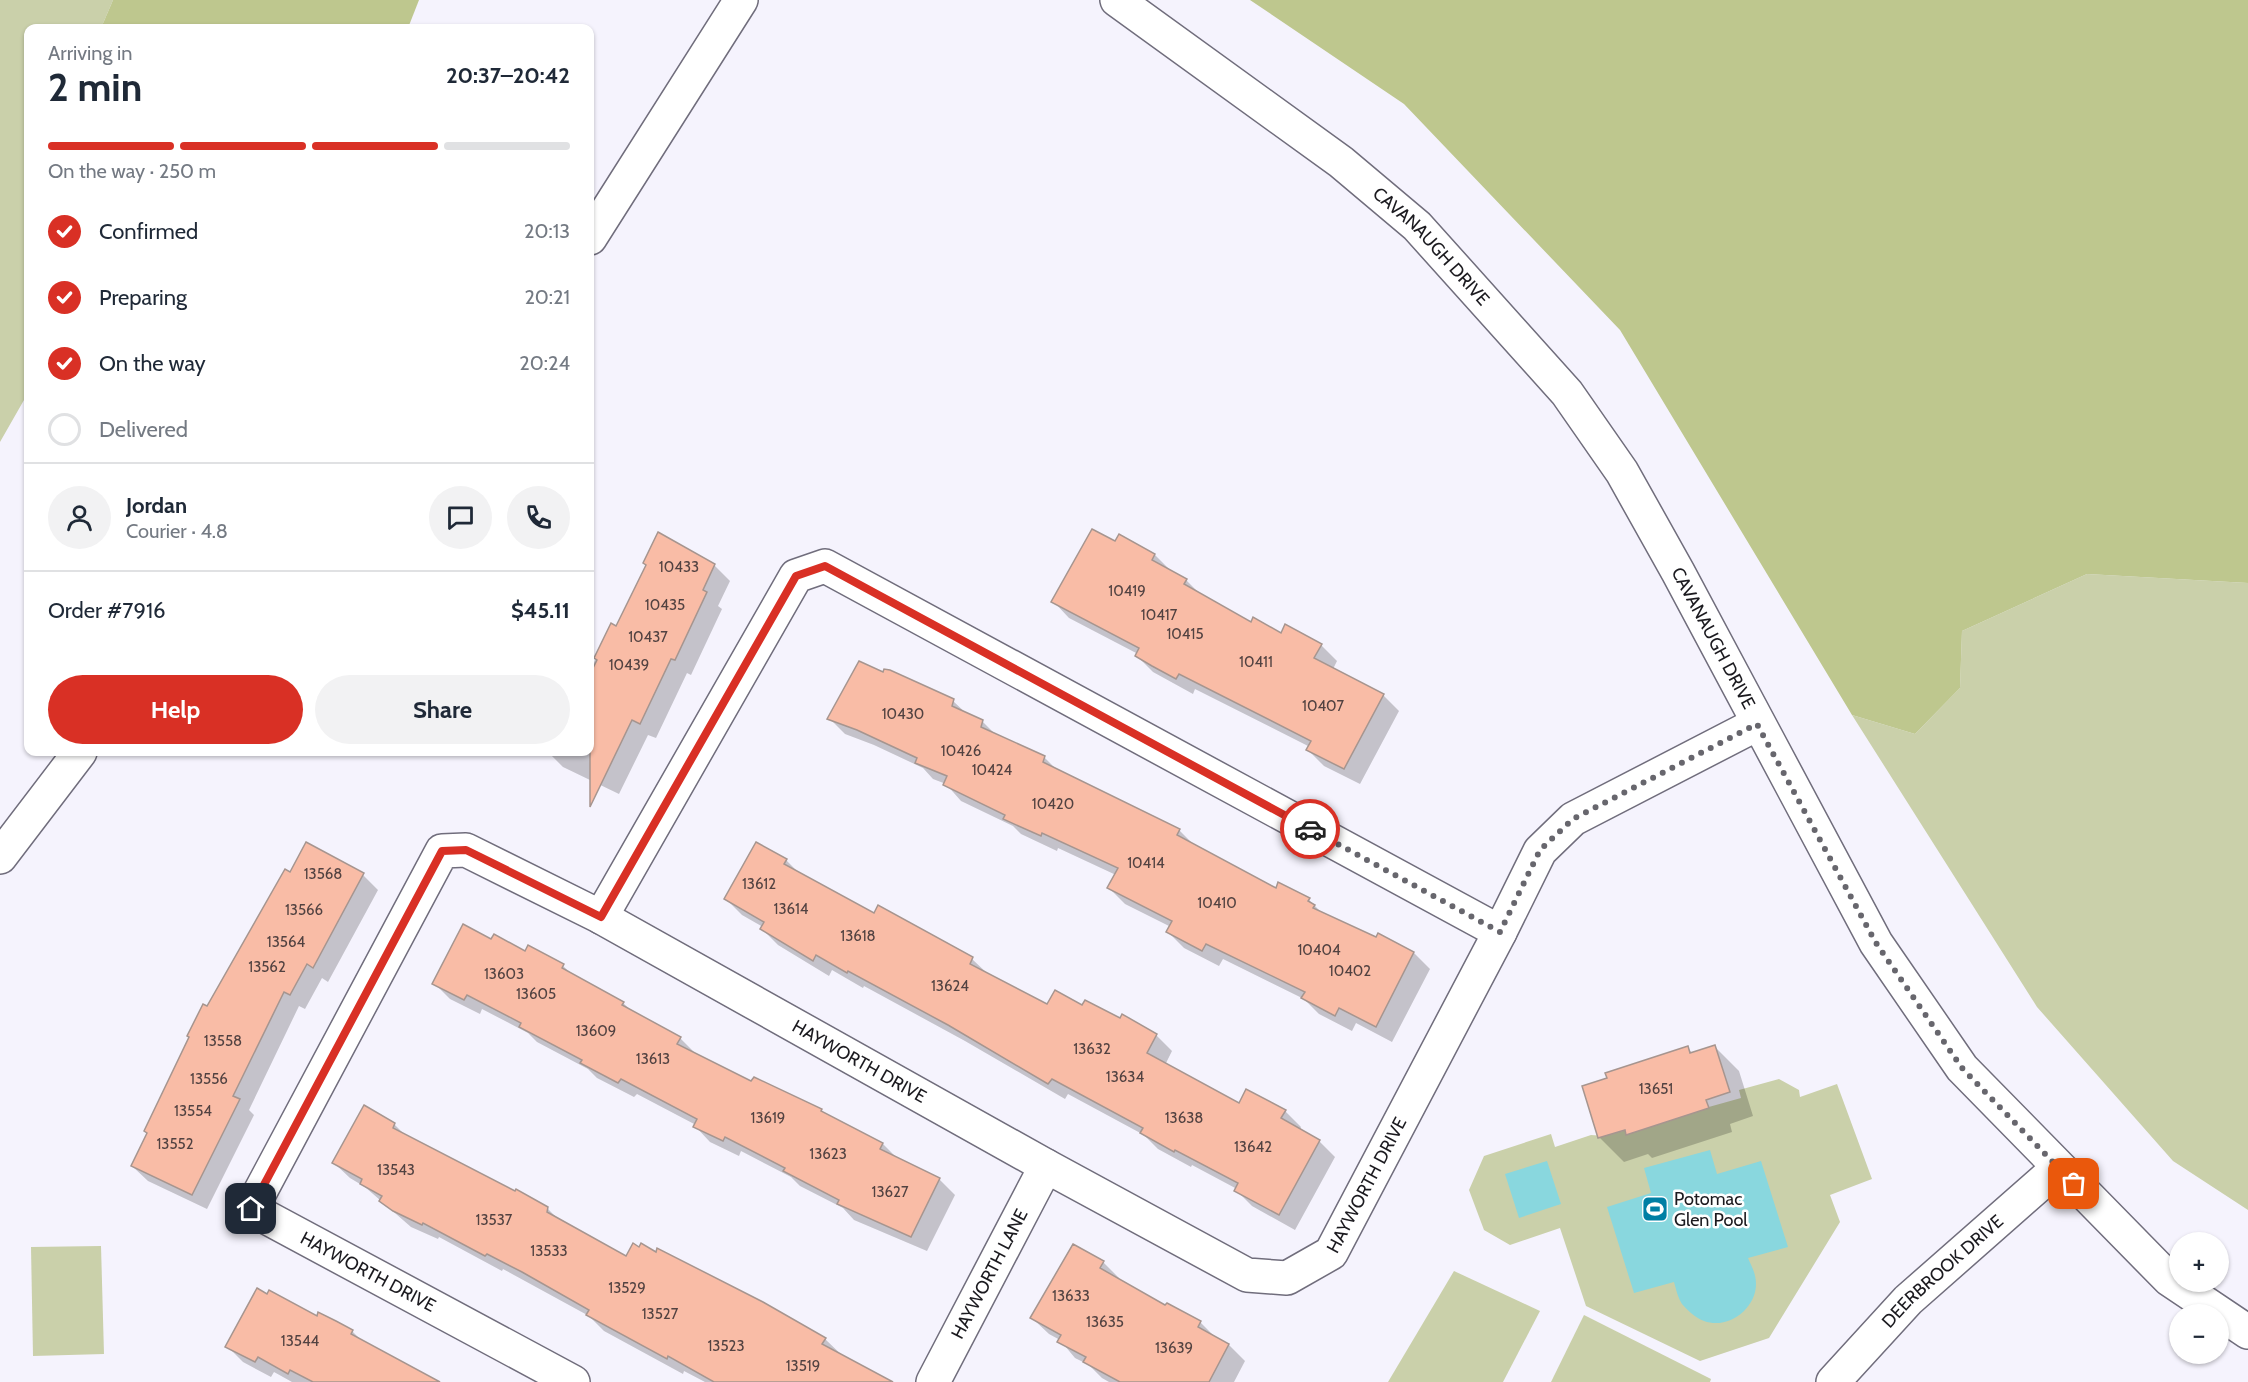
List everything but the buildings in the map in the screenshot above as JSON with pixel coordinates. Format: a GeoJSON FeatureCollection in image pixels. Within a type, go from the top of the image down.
{"type":"FeatureCollection","features":[{"type":"Feature","properties":{"kind":"street"},"geometry":{"type":"LineString","coordinates":[[594,232],[741,0]]}},
{"type":"Feature","properties":{"kind":"street","name":"CAVANAUGH DRIVE"},"geometry":{"type":"LineString","coordinates":[[1117,0],[1341,162],[1417,226],[1559,384],[1622,472],[1678,572],[1757,724],[1876,943],[1962,1068],[2169,1279],[2248,1332]]}},
{"type":"Feature","properties":{"kind":"street"},"geometry":{"type":"LineString","coordinates":[[601,917],[796,576],[825,566],[1500,932]]}},
{"type":"Feature","properties":{"kind":"street","name":"HAYWORTH DRIVE"},"geometry":{"type":"LineString","coordinates":[[573,1382],[251,1209],[442,851],[466,850],[601,917],[1046,1166],[1247,1275],[1287,1278],[1331,1253],[1500,932],[1540,850],[1573,819],[1757,724]]}},
{"type":"Feature","properties":{"kind":"street"},"geometry":{"type":"LineString","coordinates":[[0,857],[77,756]]}},
{"type":"Feature","properties":{"kind":"street"},"geometry":{"type":"LineString","coordinates":[[41,804],[98,756]]}},
{"type":"Feature","properties":{"kind":"street","name":"HAYWORTH LANE"},"geometry":{"type":"LineString","coordinates":[[933,1382],[1046,1166]]}},
{"type":"Feature","properties":{"kind":"street","name":"DEERBROOK DRIVE"},"geometry":{"type":"LineString","coordinates":[[1833,1382],[1908,1300],[2058,1168]]}},
{"type":"Feature","properties":{"kind":"green space"},"geometry":{"type":"Polygon","coordinates":[[[0,0],[113,0],[103,24],[24,24],[24,400],[0,442],[0,0]]]}},
{"type":"Feature","properties":{"kind":"green space"},"geometry":{"type":"Polygon","coordinates":[[[113,0],[419,0],[410,24],[103,24],[113,0]]]}},
{"type":"Feature","properties":{"kind":"green space"},"geometry":{"type":"Polygon","coordinates":[[[1250,0],[2248,0],[2248,583],[2087,574],[1962,631],[1960,688],[1915,734],[1852,715],[1620,330],[1404,104],[1250,0]]]}},
{"type":"Feature","properties":{"kind":"green space"},"geometry":{"type":"Polygon","coordinates":[[[2087,574],[2248,583],[2248,1210],[2173,1161],[2037,1007],[1852,715],[1915,734],[1960,688],[1962,631],[2087,574]]]}},
{"type":"Feature","properties":{"kind":"green space","name":"Potomac Glen Pool"},"geometry":{"type":"Polygon","coordinates":[[[1779,1079],[1799,1090],[1800,1097],[1837,1084],[1872,1179],[1830,1195],[1840,1222],[1769,1338],[1700,1361],[1586,1306],[1560,1228],[1510,1245],[1484,1230],[1469,1190],[1484,1156],[1551,1134],[1555,1147],[1591,1135],[1605,1136],[1741,1098],[1739,1090],[1779,1079]]]}},
{"type":"Feature","properties":{"kind":"green space"},"geometry":{"type":"Polygon","coordinates":[[[101,1246],[104,1354],[33,1356],[31,1247],[101,1246]]]}},
{"type":"Feature","properties":{"kind":"green space"},"geometry":{"type":"Polygon","coordinates":[[[1454,1271],[1540,1311],[1503,1382],[1388,1382],[1454,1271]]]}},
{"type":"Feature","properties":{"kind":"green space"},"geometry":{"type":"Polygon","coordinates":[[[1584,1315],[1711,1379],[1710,1382],[1551,1382],[1584,1315]]]}},
{"type":"Feature","properties":{"kind":"water"},"geometry":{"type":"Polygon","coordinates":[[[1710,1150],[1717,1174],[1761,1161],[1788,1247],[1748,1258],[1756,1280],[1755,1293],[1746,1309],[1731,1320],[1722,1323],[1704,1321],[1692,1314],[1679,1299],[1674,1282],[1634,1293],[1607,1207],[1651,1193],[1644,1168],[1710,1150]]]}},
{"type":"Feature","properties":{"kind":"water"},"geometry":{"type":"Polygon","coordinates":[[[1547,1161],[1561,1204],[1519,1218],[1505,1174],[1547,1161]]]}},
{"type":"Feature","properties":{"kind":"way so far"},"geometry":{"type":"LineString","coordinates":[[1310,829],[1500,932],[1540,850],[1573,819],[1757,724],[1876,943],[1962,1068],[2074,1184]]}},
{"type":"Feature","properties":{"kind":"place","name":"Potomac Glen Pool"},"geometry":{"type":"Point","coordinates":[1655,1209]}},
{"type":"Feature","properties":{"kind":"route"},"geometry":{"type":"LineString","coordinates":[[251,1209],[442,851],[466,850],[601,917],[796,576],[825,566],[1310,829]]}}]}
